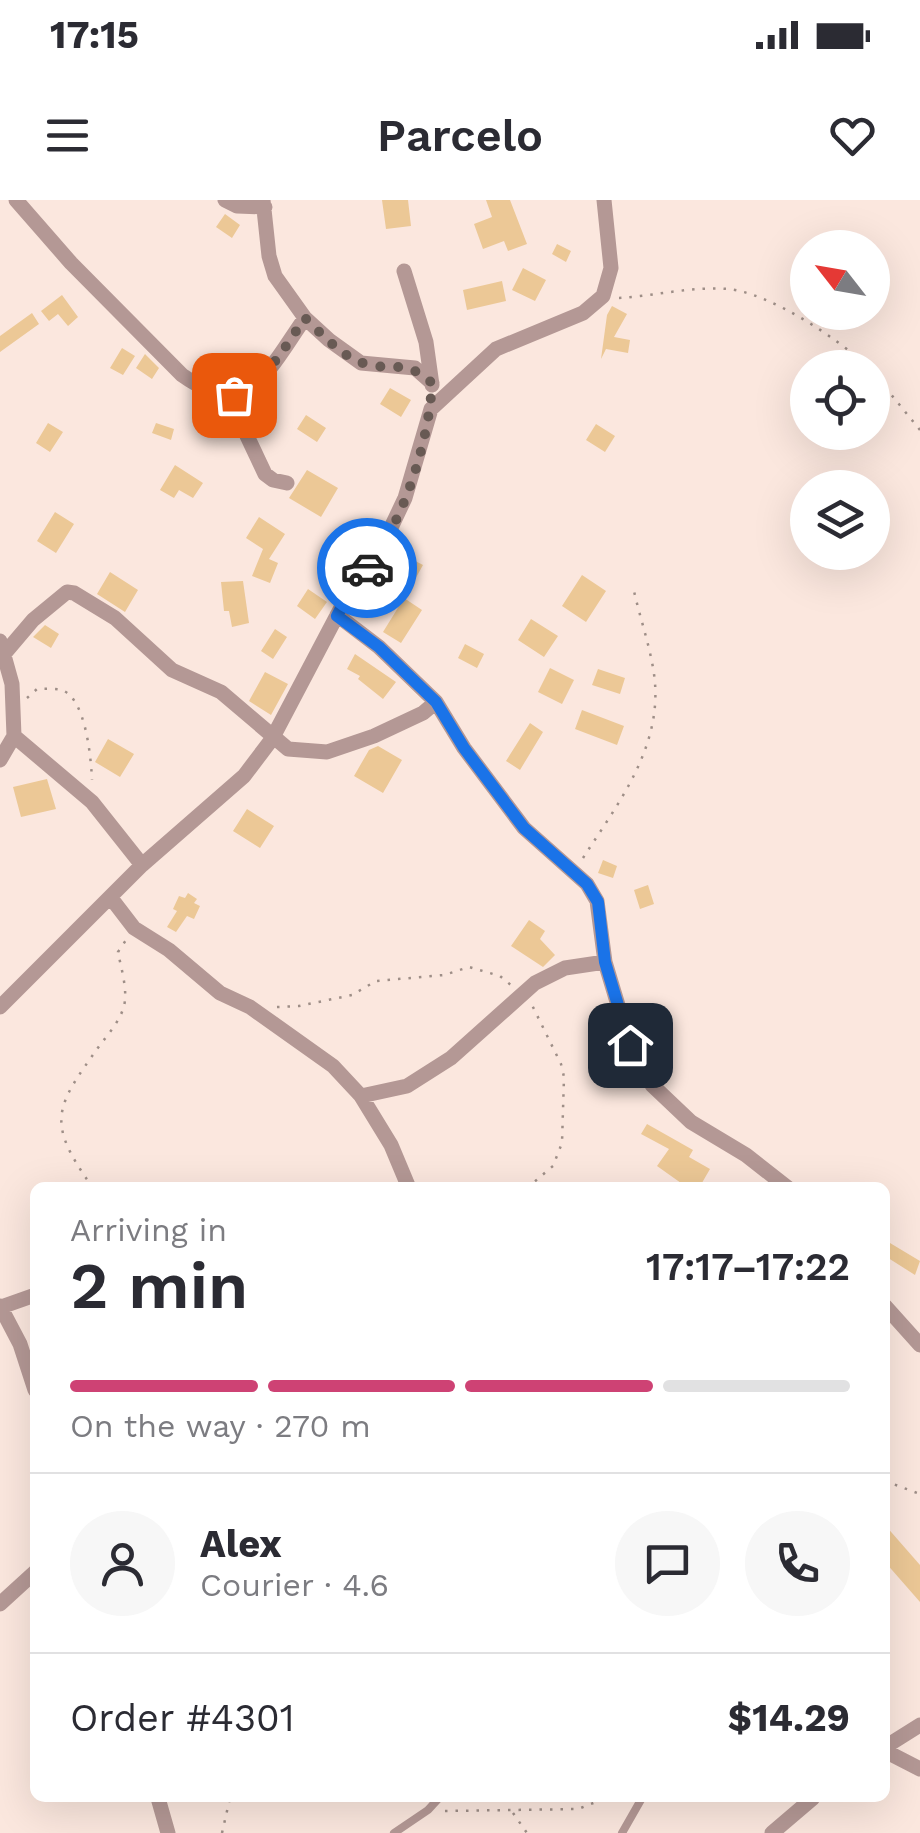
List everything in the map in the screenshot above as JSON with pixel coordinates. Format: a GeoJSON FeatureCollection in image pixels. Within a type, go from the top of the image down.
{"type":"FeatureCollection","features":[{"type":"Feature","properties":{"kind":"street"},"geometry":{"type":"LineString","coordinates":[[16,200],[71,263],[199,388],[234,395],[250,388],[305,318]]}},
{"type":"Feature","properties":{"kind":"street"},"geometry":{"type":"LineString","coordinates":[[224,200],[237,206],[264,203],[268,256],[276,276],[305,318],[329,340],[361,363],[415,368],[432,383]]}},
{"type":"Feature","properties":{"kind":"street"},"geometry":{"type":"LineString","coordinates":[[430,409],[496,349],[582,313],[602,296],[610,268],[604,200]]}},
{"type":"Feature","properties":{"kind":"street"},"geometry":{"type":"LineString","coordinates":[[0,1007],[142,865],[244,776],[272,739],[353,585],[379,553],[405,498],[430,409],[432,383],[426,342],[404,271]]}},
{"type":"Feature","properties":{"kind":"street"},"geometry":{"type":"LineString","coordinates":[[234,395],[232,404],[265,474],[287,483]]}},
{"type":"Feature","properties":{"kind":"street"},"geometry":{"type":"LineString","coordinates":[[0,760],[14,736],[12,684],[2,647],[67,592],[114,618],[172,670],[222,692],[288,749],[327,752],[374,736],[423,713],[436,702]]}},
{"type":"Feature","properties":{"kind":"street"},"geometry":{"type":"LineString","coordinates":[[337,616],[379,647],[436,702],[464,748],[524,828],[574,872],[598,902],[605,962],[630,1045],[652,1085],[691,1122],[746,1155],[780,1182]]}},
{"type":"Feature","properties":{"kind":"street"},"geometry":{"type":"LineString","coordinates":[[14,736],[92,802],[142,865]]}},
{"type":"Feature","properties":{"kind":"street"},"geometry":{"type":"LineString","coordinates":[[110,898],[134,928],[169,950],[220,993],[250,1007],[333,1066],[361,1096],[392,1145],[407,1182]]}},
{"type":"Feature","properties":{"kind":"street"},"geometry":{"type":"LineString","coordinates":[[361,1096],[406,1086],[451,1058],[534,983],[564,968],[605,962]]}},
{"type":"Feature","properties":{"kind":"street"},"geometry":{"type":"LineString","coordinates":[[30,1297],[1,1306],[30,1375]]}},
{"type":"Feature","properties":{"kind":"street"},"geometry":{"type":"LineString","coordinates":[[890,1312],[920,1345]]}},
{"type":"Feature","properties":{"kind":"street"},"geometry":{"type":"LineString","coordinates":[[0,1604],[30,1577]]}},
{"type":"Feature","properties":{"kind":"street"},"geometry":{"type":"LineString","coordinates":[[890,1746],[920,1725]]}},
{"type":"Feature","properties":{"kind":"street"},"geometry":{"type":"LineString","coordinates":[[890,1752],[920,1768]]}},
{"type":"Feature","properties":{"kind":"street"},"geometry":{"type":"LineString","coordinates":[[159,1802],[168,1833]]}},
{"type":"Feature","properties":{"kind":"street"},"geometry":{"type":"LineString","coordinates":[[772,1833],[808,1802]]}},
{"type":"Feature","properties":{"kind":"lane"},"geometry":{"type":"LineString","coordinates":[[394,1833],[435,1802]]}},
{"type":"Feature","properties":{"kind":"lane"},"geometry":{"type":"LineString","coordinates":[[622,1833],[640,1802]]}},
{"type":"Feature","properties":{"kind":"path"},"geometry":{"type":"LineString","coordinates":[[602,296],[620,298],[724,288],[750,293],[810,325],[845,350]]}},
{"type":"Feature","properties":{"kind":"path"},"geometry":{"type":"LineString","coordinates":[[890,393],[920,430]]}},
{"type":"Feature","properties":{"kind":"path"},"geometry":{"type":"LineString","coordinates":[[574,872],[637,774],[654,720],[654,675],[634,591]]}},
{"type":"Feature","properties":{"kind":"path"},"geometry":{"type":"LineString","coordinates":[[20,708],[37,688],[61,690],[69,695],[88,735],[92,802]]}},
{"type":"Feature","properties":{"kind":"path"},"geometry":{"type":"LineString","coordinates":[[89,1182],[68,1153],[60,1133],[61,1111],[69,1088],[120,1018],[126,1001],[118,952],[134,928]]}},
{"type":"Feature","properties":{"kind":"path"},"geometry":{"type":"LineString","coordinates":[[250,1007],[260,1004],[284,1009],[352,995],[376,981],[444,974],[470,967],[500,976],[522,994],[547,1035],[564,1077],[562,1142],[552,1166],[536,1182]]}},
{"type":"Feature","properties":{"kind":"path"},"geometry":{"type":"LineString","coordinates":[[890,1483],[920,1494]]}},
{"type":"Feature","properties":{"kind":"path"},"geometry":{"type":"LineString","coordinates":[[222,1833],[229,1802]]}},
{"type":"Feature","properties":{"kind":"path"},"geometry":{"type":"LineString","coordinates":[[428,1810],[578,1809],[596,1802]]}},
{"type":"Feature","properties":{"kind":"path"},"geometry":{"type":"LineString","coordinates":[[512,1812],[527,1833]]}},
{"type":"Feature","properties":{"kind":"building"},"geometry":{"type":"Polygon","coordinates":[[[382,200],[408,200],[411,226],[386,229],[382,200]]]}},
{"type":"Feature","properties":{"kind":"building"},"geometry":{"type":"Polygon","coordinates":[[[486,200],[510,200],[527,244],[508,251],[504,241],[483,249],[474,224],[492,217],[486,200]]]}},
{"type":"Feature","properties":{"kind":"building"},"geometry":{"type":"Polygon","coordinates":[[[225,214],[240,225],[232,238],[216,227],[225,214]]]}},
{"type":"Feature","properties":{"kind":"building"},"geometry":{"type":"Polygon","coordinates":[[[557,244],[571,251],[566,262],[552,254],[557,244]]]}},
{"type":"Feature","properties":{"kind":"building"},"geometry":{"type":"Polygon","coordinates":[[[523,268],[546,280],[535,301],[512,290],[523,268]]]}},
{"type":"Feature","properties":{"kind":"building"},"geometry":{"type":"Polygon","coordinates":[[[502,281],[506,301],[467,310],[463,290],[502,281]]]}},
{"type":"Feature","properties":{"kind":"building"},"geometry":{"type":"Polygon","coordinates":[[[62,295],[78,317],[68,326],[58,314],[49,321],[41,311],[62,295]]]}},
{"type":"Feature","properties":{"kind":"building"},"geometry":{"type":"Polygon","coordinates":[[[612,306],[627,314],[614,337],[630,340],[628,353],[606,349],[601,359],[607,315],[612,306]]]}},
{"type":"Feature","properties":{"kind":"building"},"geometry":{"type":"Polygon","coordinates":[[[32,313],[39,324],[0,352],[0,336],[32,313]]]}},
{"type":"Feature","properties":{"kind":"building"},"geometry":{"type":"Polygon","coordinates":[[[122,348],[135,356],[123,375],[110,368],[122,348]]]}},
{"type":"Feature","properties":{"kind":"building"},"geometry":{"type":"Polygon","coordinates":[[[145,354],[159,368],[152,379],[136,368],[145,354]]]}},
{"type":"Feature","properties":{"kind":"building"},"geometry":{"type":"Polygon","coordinates":[[[390,388],[411,400],[401,417],[380,404],[390,388]]]}},
{"type":"Feature","properties":{"kind":"building"},"geometry":{"type":"Polygon","coordinates":[[[306,415],[326,428],[317,442],[297,429],[306,415]]]}},
{"type":"Feature","properties":{"kind":"building"},"geometry":{"type":"Polygon","coordinates":[[[48,423],[63,432],[50,452],[36,443],[48,423]]]}},
{"type":"Feature","properties":{"kind":"building"},"geometry":{"type":"Polygon","coordinates":[[[156,423],[174,429],[171,440],[152,433],[156,423]]]}},
{"type":"Feature","properties":{"kind":"building"},"geometry":{"type":"Polygon","coordinates":[[[596,424],[615,436],[605,452],[586,440],[596,424]]]}},
{"type":"Feature","properties":{"kind":"building"},"geometry":{"type":"Polygon","coordinates":[[[175,465],[203,483],[193,498],[179,490],[174,498],[160,490],[175,465]]]}},
{"type":"Feature","properties":{"kind":"building"},"geometry":{"type":"Polygon","coordinates":[[[307,470],[338,488],[321,517],[289,498],[307,470]]]}},
{"type":"Feature","properties":{"kind":"building"},"geometry":{"type":"Polygon","coordinates":[[[55,512],[74,524],[56,553],[37,541],[55,512]]]}},
{"type":"Feature","properties":{"kind":"building"},"geometry":{"type":"Polygon","coordinates":[[[259,517],[285,534],[269,559],[278,563],[270,583],[252,576],[263,549],[246,538],[259,517]]]}},
{"type":"Feature","properties":{"kind":"building"},"geometry":{"type":"Polygon","coordinates":[[[396,551],[423,565],[413,583],[386,569],[396,551]]]}},
{"type":"Feature","properties":{"kind":"building"},"geometry":{"type":"Polygon","coordinates":[[[110,572],[138,590],[125,612],[97,594],[110,572]]]}},
{"type":"Feature","properties":{"kind":"building"},"geometry":{"type":"Polygon","coordinates":[[[582,575],[606,591],[586,622],[562,606],[582,575]]]}},
{"type":"Feature","properties":{"kind":"building"},"geometry":{"type":"Polygon","coordinates":[[[243,581],[249,623],[232,627],[229,611],[224,611],[221,582],[243,581]]]}},
{"type":"Feature","properties":{"kind":"building"},"geometry":{"type":"Polygon","coordinates":[[[308,589],[327,602],[315,619],[297,606],[308,589]]]}},
{"type":"Feature","properties":{"kind":"building"},"geometry":{"type":"Polygon","coordinates":[[[404,598],[422,610],[401,643],[383,632],[404,598]]]}},
{"type":"Feature","properties":{"kind":"building"},"geometry":{"type":"Polygon","coordinates":[[[531,619],[558,636],[544,657],[518,640],[531,619]]]}},
{"type":"Feature","properties":{"kind":"building"},"geometry":{"type":"Polygon","coordinates":[[[45,625],[59,634],[51,648],[33,637],[45,625]]]}},
{"type":"Feature","properties":{"kind":"building"},"geometry":{"type":"Polygon","coordinates":[[[275,629],[287,637],[273,659],[261,651],[275,629]]]}},
{"type":"Feature","properties":{"kind":"building"},"geometry":{"type":"Polygon","coordinates":[[[465,644],[484,654],[477,668],[458,658],[465,644]]]}},
{"type":"Feature","properties":{"kind":"building"},"geometry":{"type":"Polygon","coordinates":[[[355,654],[396,682],[383,699],[347,669],[355,654]]]}},
{"type":"Feature","properties":{"kind":"building"},"geometry":{"type":"Polygon","coordinates":[[[550,668],[574,680],[562,704],[538,692],[550,668]]]}},
{"type":"Feature","properties":{"kind":"building"},"geometry":{"type":"Polygon","coordinates":[[[598,669],[625,678],[620,694],[592,685],[598,669]]]}},
{"type":"Feature","properties":{"kind":"building"},"geometry":{"type":"Polygon","coordinates":[[[265,672],[288,684],[271,715],[249,701],[265,672]]]}},
{"type":"Feature","properties":{"kind":"building"},"geometry":{"type":"Polygon","coordinates":[[[582,710],[624,726],[617,745],[575,729],[582,710]]]}},
{"type":"Feature","properties":{"kind":"building"},"geometry":{"type":"Polygon","coordinates":[[[530,723],[543,732],[520,770],[506,761],[530,723]]]}},
{"type":"Feature","properties":{"kind":"building"},"geometry":{"type":"Polygon","coordinates":[[[108,739],[134,754],[120,777],[95,762],[108,739]]]}},
{"type":"Feature","properties":{"kind":"building"},"geometry":{"type":"Polygon","coordinates":[[[378,746],[402,760],[383,793],[354,776],[369,750],[378,746]]]}},
{"type":"Feature","properties":{"kind":"building"},"geometry":{"type":"Polygon","coordinates":[[[47,779],[56,809],[21,817],[13,787],[47,779]]]}},
{"type":"Feature","properties":{"kind":"building"},"geometry":{"type":"Polygon","coordinates":[[[247,809],[274,826],[260,848],[233,831],[247,809]]]}},
{"type":"Feature","properties":{"kind":"building"},"geometry":{"type":"Polygon","coordinates":[[[603,860],[617,866],[613,878],[598,873],[603,860]]]}},
{"type":"Feature","properties":{"kind":"building"},"geometry":{"type":"Polygon","coordinates":[[[648,885],[654,904],[640,909],[634,890],[648,885]]]}},
{"type":"Feature","properties":{"kind":"building"},"geometry":{"type":"Polygon","coordinates":[[[188,893],[200,906],[194,919],[187,916],[176,932],[167,927],[177,911],[173,909],[179,896],[185,898],[188,893]]]}},
{"type":"Feature","properties":{"kind":"building"},"geometry":{"type":"Polygon","coordinates":[[[529,920],[545,931],[540,939],[555,955],[543,967],[511,946],[529,920]]]}},
{"type":"Feature","properties":{"kind":"building"},"geometry":{"type":"Polygon","coordinates":[[[647,1124],[693,1150],[689,1157],[710,1169],[702,1182],[680,1182],[657,1166],[669,1149],[641,1134],[647,1124]]]}},
{"type":"Feature","properties":{"kind":"building"},"geometry":{"type":"Polygon","coordinates":[[[890,1243],[920,1261],[915,1275],[890,1259],[890,1243]]]}},
{"type":"Feature","properties":{"kind":"building"},"geometry":{"type":"Polygon","coordinates":[[[890,1531],[920,1565],[920,1602],[890,1568],[890,1531]]]}},
{"type":"Feature","properties":{"kind":"way so far"},"geometry":{"type":"LineString","coordinates":[[234,395],[250,388],[264,375],[305,318],[361,363],[415,368],[432,383],[430,409],[405,498],[379,553],[367,568]]}},
{"type":"Feature","properties":{"kind":"route"},"geometry":{"type":"LineString","coordinates":[[367,568],[337,616],[379,647],[436,702],[464,748],[524,828],[587,884],[598,902],[605,962],[630,1045]]}}]}
